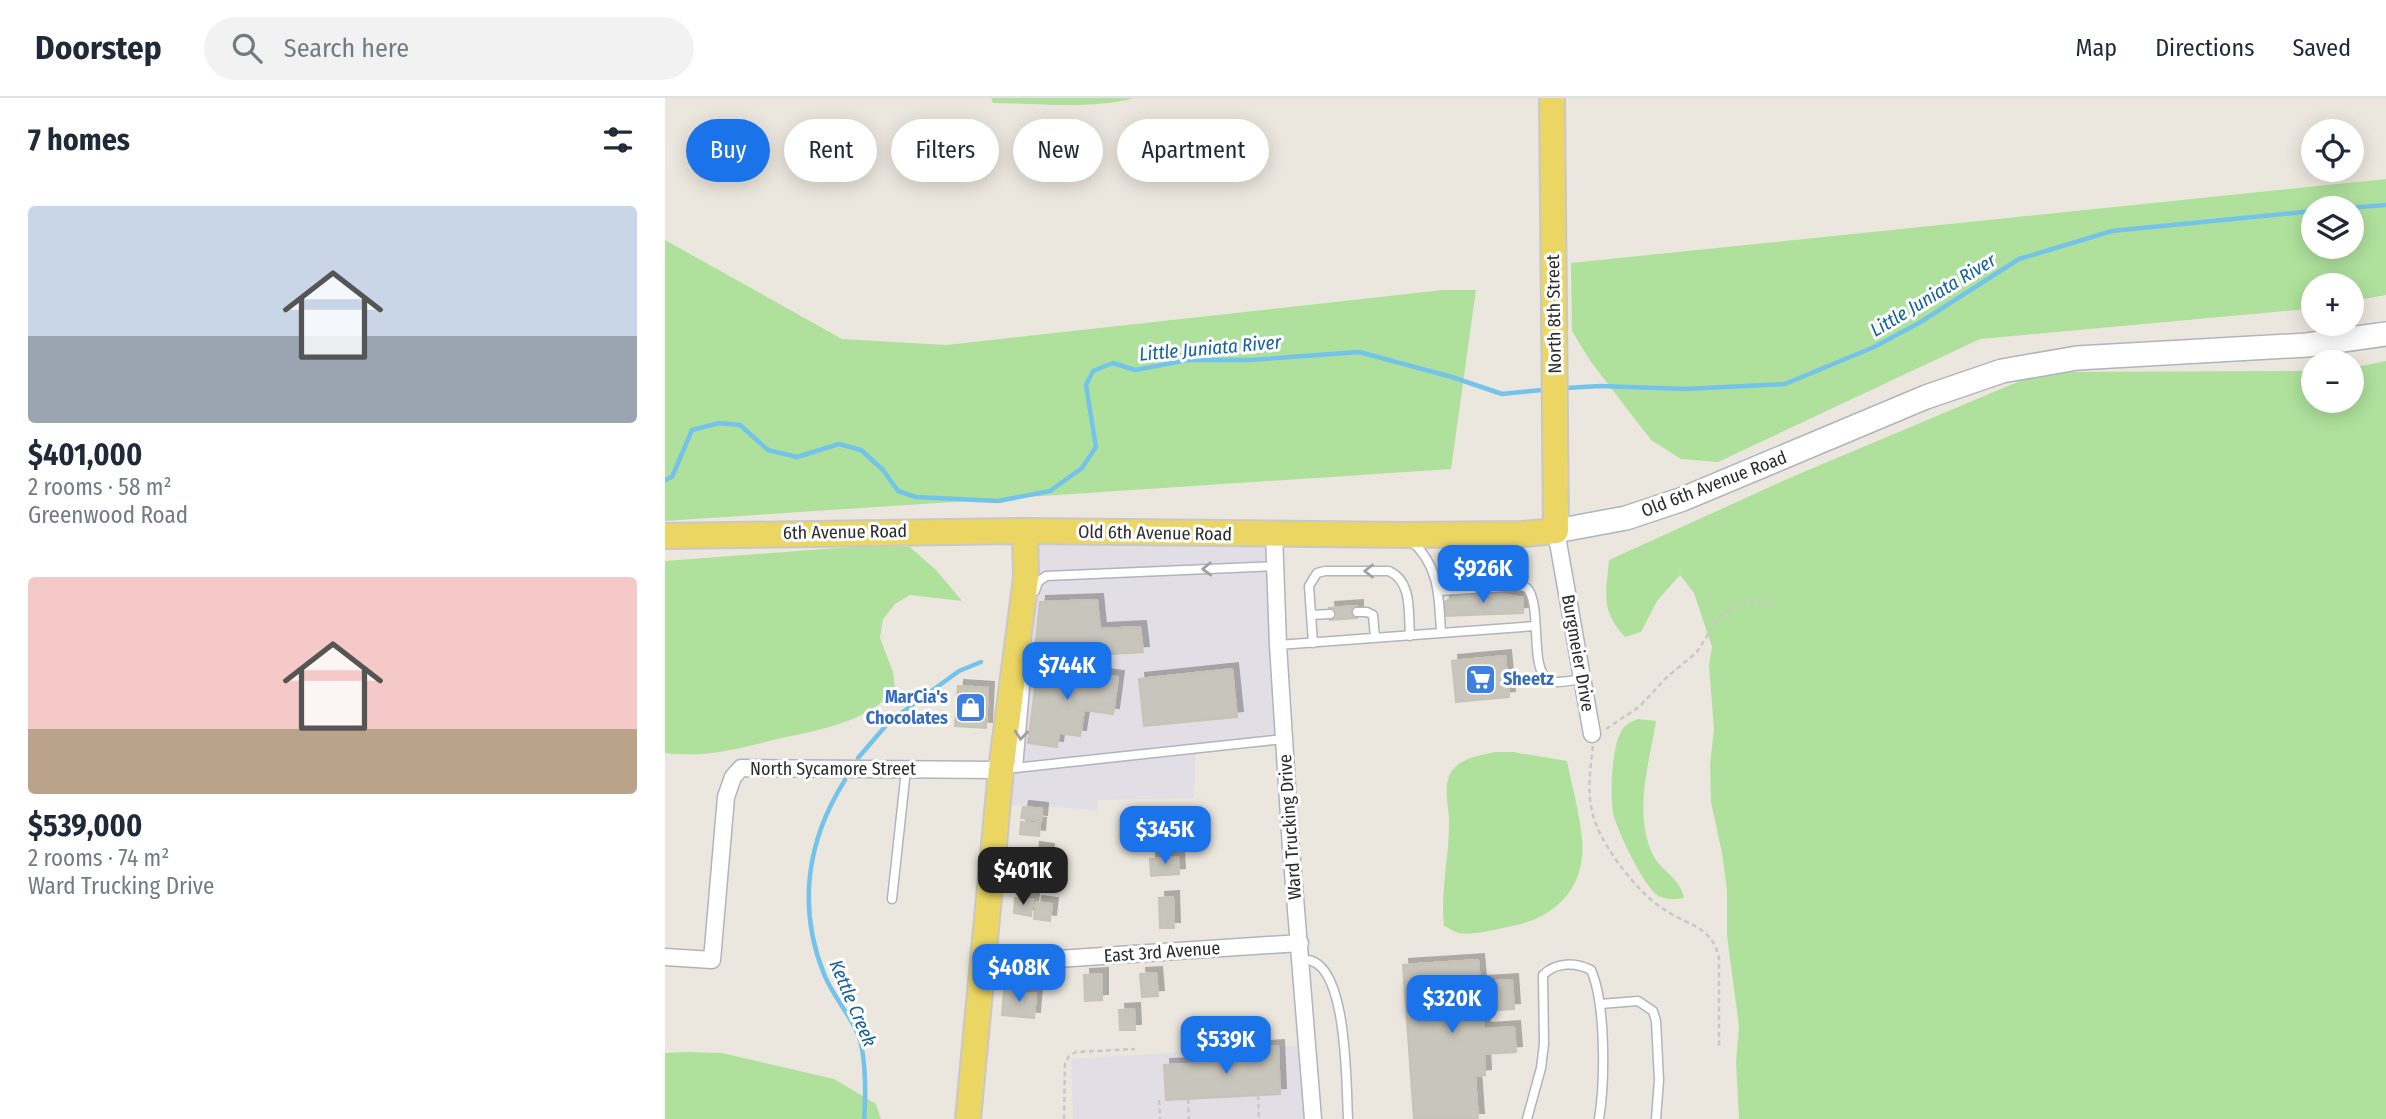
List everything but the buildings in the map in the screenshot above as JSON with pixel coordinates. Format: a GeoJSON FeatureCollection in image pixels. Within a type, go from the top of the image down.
{"type":"FeatureCollection","features":[{"type":"Feature","properties":{"kind":"main road","name":"North 8th Street"},"geometry":{"type":"LineString","coordinates":[[1552,98],[1556,531]]}},
{"type":"Feature","properties":{"kind":"main road","name":"Old 6th Avenue Road"},"geometry":{"type":"LineString","coordinates":[[1025,531],[1402,536],[1556,531],[1626,518],[1683,499],[1926,397],[2002,371],[2077,358],[2307,345],[2386,334]]}},
{"type":"Feature","properties":{"kind":"main road","name":"6th Avenue Road"},"geometry":{"type":"LineString","coordinates":[[665,536],[1025,531]]}},
{"type":"Feature","properties":{"kind":"main road"},"geometry":{"type":"LineString","coordinates":[[968,1119],[982,964],[1010,769],[1026,578],[1025,531]]}},
{"type":"Feature","properties":{"kind":"street","name":"Burgmeier Drive"},"geometry":{"type":"LineString","coordinates":[[1556,531],[1592,734]]}},
{"type":"Feature","properties":{"kind":"street","name":"Ward Trucking Drive"},"geometry":{"type":"LineString","coordinates":[[1274,534],[1284,739],[1313,1119]]}},
{"type":"Feature","properties":{"kind":"street","name":"North Sycamore Street"},"geometry":{"type":"LineString","coordinates":[[665,957],[712,960],[726,797],[733,777],[741,768],[1010,769]]}},
{"type":"Feature","properties":{"kind":"street","name":"East 3rd Avenue"},"geometry":{"type":"LineString","coordinates":[[982,964],[1300,943]]}},
{"type":"Feature","properties":{"kind":"lane"},"geometry":{"type":"LineString","coordinates":[[1438,591],[1450,562],[1477,534]]}},
{"type":"Feature","properties":{"kind":"lane"},"geometry":{"type":"LineString","coordinates":[[1402,536],[1412,541],[1429,560],[1436,574],[1441,633]]}},
{"type":"Feature","properties":{"kind":"lane"},"geometry":{"type":"LineString","coordinates":[[1034,598],[1038,582],[1046,576],[1275,566]]}},
{"type":"Feature","properties":{"kind":"lane"},"geometry":{"type":"LineString","coordinates":[[1313,643],[1309,586],[1317,573],[1389,572],[1402,579],[1406,589],[1410,636]]}},
{"type":"Feature","properties":{"kind":"lane"},"geometry":{"type":"LineString","coordinates":[[1438,591],[1522,586],[1527,588],[1532,598],[1543,676],[1550,681],[1561,682],[1584,679]]}},
{"type":"Feature","properties":{"kind":"lane"},"geometry":{"type":"LineString","coordinates":[[1357,612],[1373,615],[1375,638]]}},
{"type":"Feature","properties":{"kind":"lane"},"geometry":{"type":"LineString","coordinates":[[1311,615],[1330,614]]}},
{"type":"Feature","properties":{"kind":"lane"},"geometry":{"type":"LineString","coordinates":[[1278,645],[1535,626]]}},
{"type":"Feature","properties":{"kind":"lane"},"geometry":{"type":"LineString","coordinates":[[1029,646],[1010,769],[1284,739]]}},
{"type":"Feature","properties":{"kind":"lane"},"geometry":{"type":"LineString","coordinates":[[892,899],[906,769]]}},
{"type":"Feature","properties":{"kind":"lane"},"geometry":{"type":"LineString","coordinates":[[1301,960],[1310,959],[1316,962],[1336,993],[1348,1119]]}},
{"type":"Feature","properties":{"kind":"lane"},"geometry":{"type":"LineString","coordinates":[[1527,1119],[1541,1068],[1544,1044],[1543,975],[1550,968],[1563,964],[1581,965],[1591,970],[1596,981],[1600,1004],[1604,1083],[1599,1119]]}},
{"type":"Feature","properties":{"kind":"lane"},"geometry":{"type":"LineString","coordinates":[[1600,1004],[1639,1001],[1653,1011],[1656,1021],[1659,1080],[1656,1119]]}},
{"type":"Feature","properties":{"kind":"path"},"geometry":{"type":"LineString","coordinates":[[1719,1049],[1719,958],[1716,946],[1710,936],[1699,928],[1666,911],[1650,899],[1631,880],[1601,838],[1590,805],[1592,734],[1611,727],[1639,707],[1666,678],[1697,652],[1717,620],[1726,611],[1747,601],[1774,603]]}},
{"type":"Feature","properties":{"kind":"path"},"geometry":{"type":"LineString","coordinates":[[1064,1119],[1065,1063],[1069,1056],[1076,1052],[1135,1049]]}},
{"type":"Feature","properties":{"kind":"path"},"geometry":{"type":"LineString","coordinates":[[1258,1095],[1259,1119]]}},
{"type":"Feature","properties":{"kind":"path"},"geometry":{"type":"LineString","coordinates":[[1188,1099],[1189,1119]]}},
{"type":"Feature","properties":{"kind":"path"},"geometry":{"type":"LineString","coordinates":[[1159,1100],[1160,1119]]}},
{"type":"Feature","properties":{"kind":"shaded area"},"geometry":{"type":"Polygon","coordinates":[[[1031,533],[1274,534],[1284,739],[1196,749],[1194,798],[1098,800],[1097,810],[1003,804],[1031,533]]]}},
{"type":"Feature","properties":{"kind":"shaded area"},"geometry":{"type":"Polygon","coordinates":[[[1222,1035],[1224,1054],[1245,1053],[1245,1048],[1308,1045],[1313,1119],[1073,1119],[1071,1059],[1215,1050],[1215,1036],[1222,1035]]]}},
{"type":"Feature","properties":{"kind":"green space"},"geometry":{"type":"Polygon","coordinates":[[[991,98],[1134,98],[1100,104],[1064,105],[993,103],[991,98]]]}},
{"type":"Feature","properties":{"kind":"green space"},"geometry":{"type":"Polygon","coordinates":[[[2386,179],[2386,295],[2364,299],[2364,273],[2301,273],[2301,310],[1980,339],[1718,462],[1681,459],[1651,440],[1591,362],[1572,331],[1571,263],[2386,179]]]}},
{"type":"Feature","properties":{"kind":"green space"},"geometry":{"type":"Polygon","coordinates":[[[665,240],[842,339],[946,345],[1443,290],[1476,290],[1451,469],[665,521],[665,240]]]}},
{"type":"Feature","properties":{"kind":"green space"},"geometry":{"type":"Polygon","coordinates":[[[2386,361],[2386,1119],[1739,1119],[1736,1062],[1739,1026],[1727,936],[1727,890],[1711,802],[1710,765],[1714,729],[1709,665],[1712,647],[1694,593],[1680,575],[1657,601],[1641,632],[1625,637],[1608,610],[1606,592],[1609,560],[1794,476],[2041,372],[2301,371],[2301,413],[2364,413],[2364,366],[2386,361]]]}},
{"type":"Feature","properties":{"kind":"green space"},"geometry":{"type":"Polygon","coordinates":[[[876,545],[910,547],[937,571],[962,601],[910,595],[895,604],[883,619],[880,638],[893,672],[895,690],[870,710],[841,724],[722,752],[665,753],[665,561],[876,545]]]}},
{"type":"Feature","properties":{"kind":"green space"},"geometry":{"type":"Polygon","coordinates":[[[1638,719],[1656,721],[1644,788],[1647,839],[1653,855],[1679,886],[1684,898],[1663,898],[1651,889],[1631,857],[1613,813],[1612,782],[1616,745],[1624,727],[1638,719]]]}},
{"type":"Feature","properties":{"kind":"green space"},"geometry":{"type":"Polygon","coordinates":[[[1495,752],[1513,752],[1567,761],[1582,835],[1582,857],[1575,883],[1568,894],[1559,904],[1538,918],[1492,930],[1459,933],[1444,926],[1443,899],[1449,832],[1448,781],[1456,766],[1471,758],[1495,752]]]}},
{"type":"Feature","properties":{"kind":"green space"},"geometry":{"type":"Polygon","coordinates":[[[665,1053],[722,1053],[834,1079],[876,1104],[881,1119],[665,1119],[665,1053]]]}},
{"type":"Feature","properties":{"kind":"waterway","name":"Little Juniata River"},"geometry":{"type":"LineString","coordinates":[[2364,207],[2386,205]]}},
{"type":"Feature","properties":{"kind":"waterway","name":"Little Juniata River"},"geometry":{"type":"LineString","coordinates":[[1566,388],[1600,386],[1686,389],[1785,384],[1874,347],[1919,323],[2019,259],[2112,231],[2301,212]]}},
{"type":"Feature","properties":{"kind":"waterway","name":"Little Juniata River"},"geometry":{"type":"LineString","coordinates":[[665,480],[672,477],[692,430],[719,423],[740,425],[768,450],[797,457],[839,444],[861,450],[883,470],[898,491],[916,497],[998,501],[1050,491],[1082,468],[1096,447],[1086,385],[1093,371],[1113,363],[1135,370],[1188,360],[1250,360],[1359,352],[1452,377],[1502,394],[1542,390]]}},
{"type":"Feature","properties":{"kind":"waterway","name":"Kettle Creek"},"geometry":{"type":"LineString","coordinates":[[858,758],[889,722],[959,671],[981,662]]}},
{"type":"Feature","properties":{"kind":"waterway","name":"Kettle Creek"},"geometry":{"type":"LineString","coordinates":[[845,780],[822,826],[810,874],[809,899],[811,924],[824,974],[861,1043],[865,1076],[864,1119]]}},
{"type":"Feature","properties":{"kind":"place","name":"Sheetz"},"geometry":{"type":"Point","coordinates":[1480,679]}},
{"type":"Feature","properties":{"kind":"place","name":"MarCia's Chocolates"},"geometry":{"type":"Point","coordinates":[971,707]}}]}
